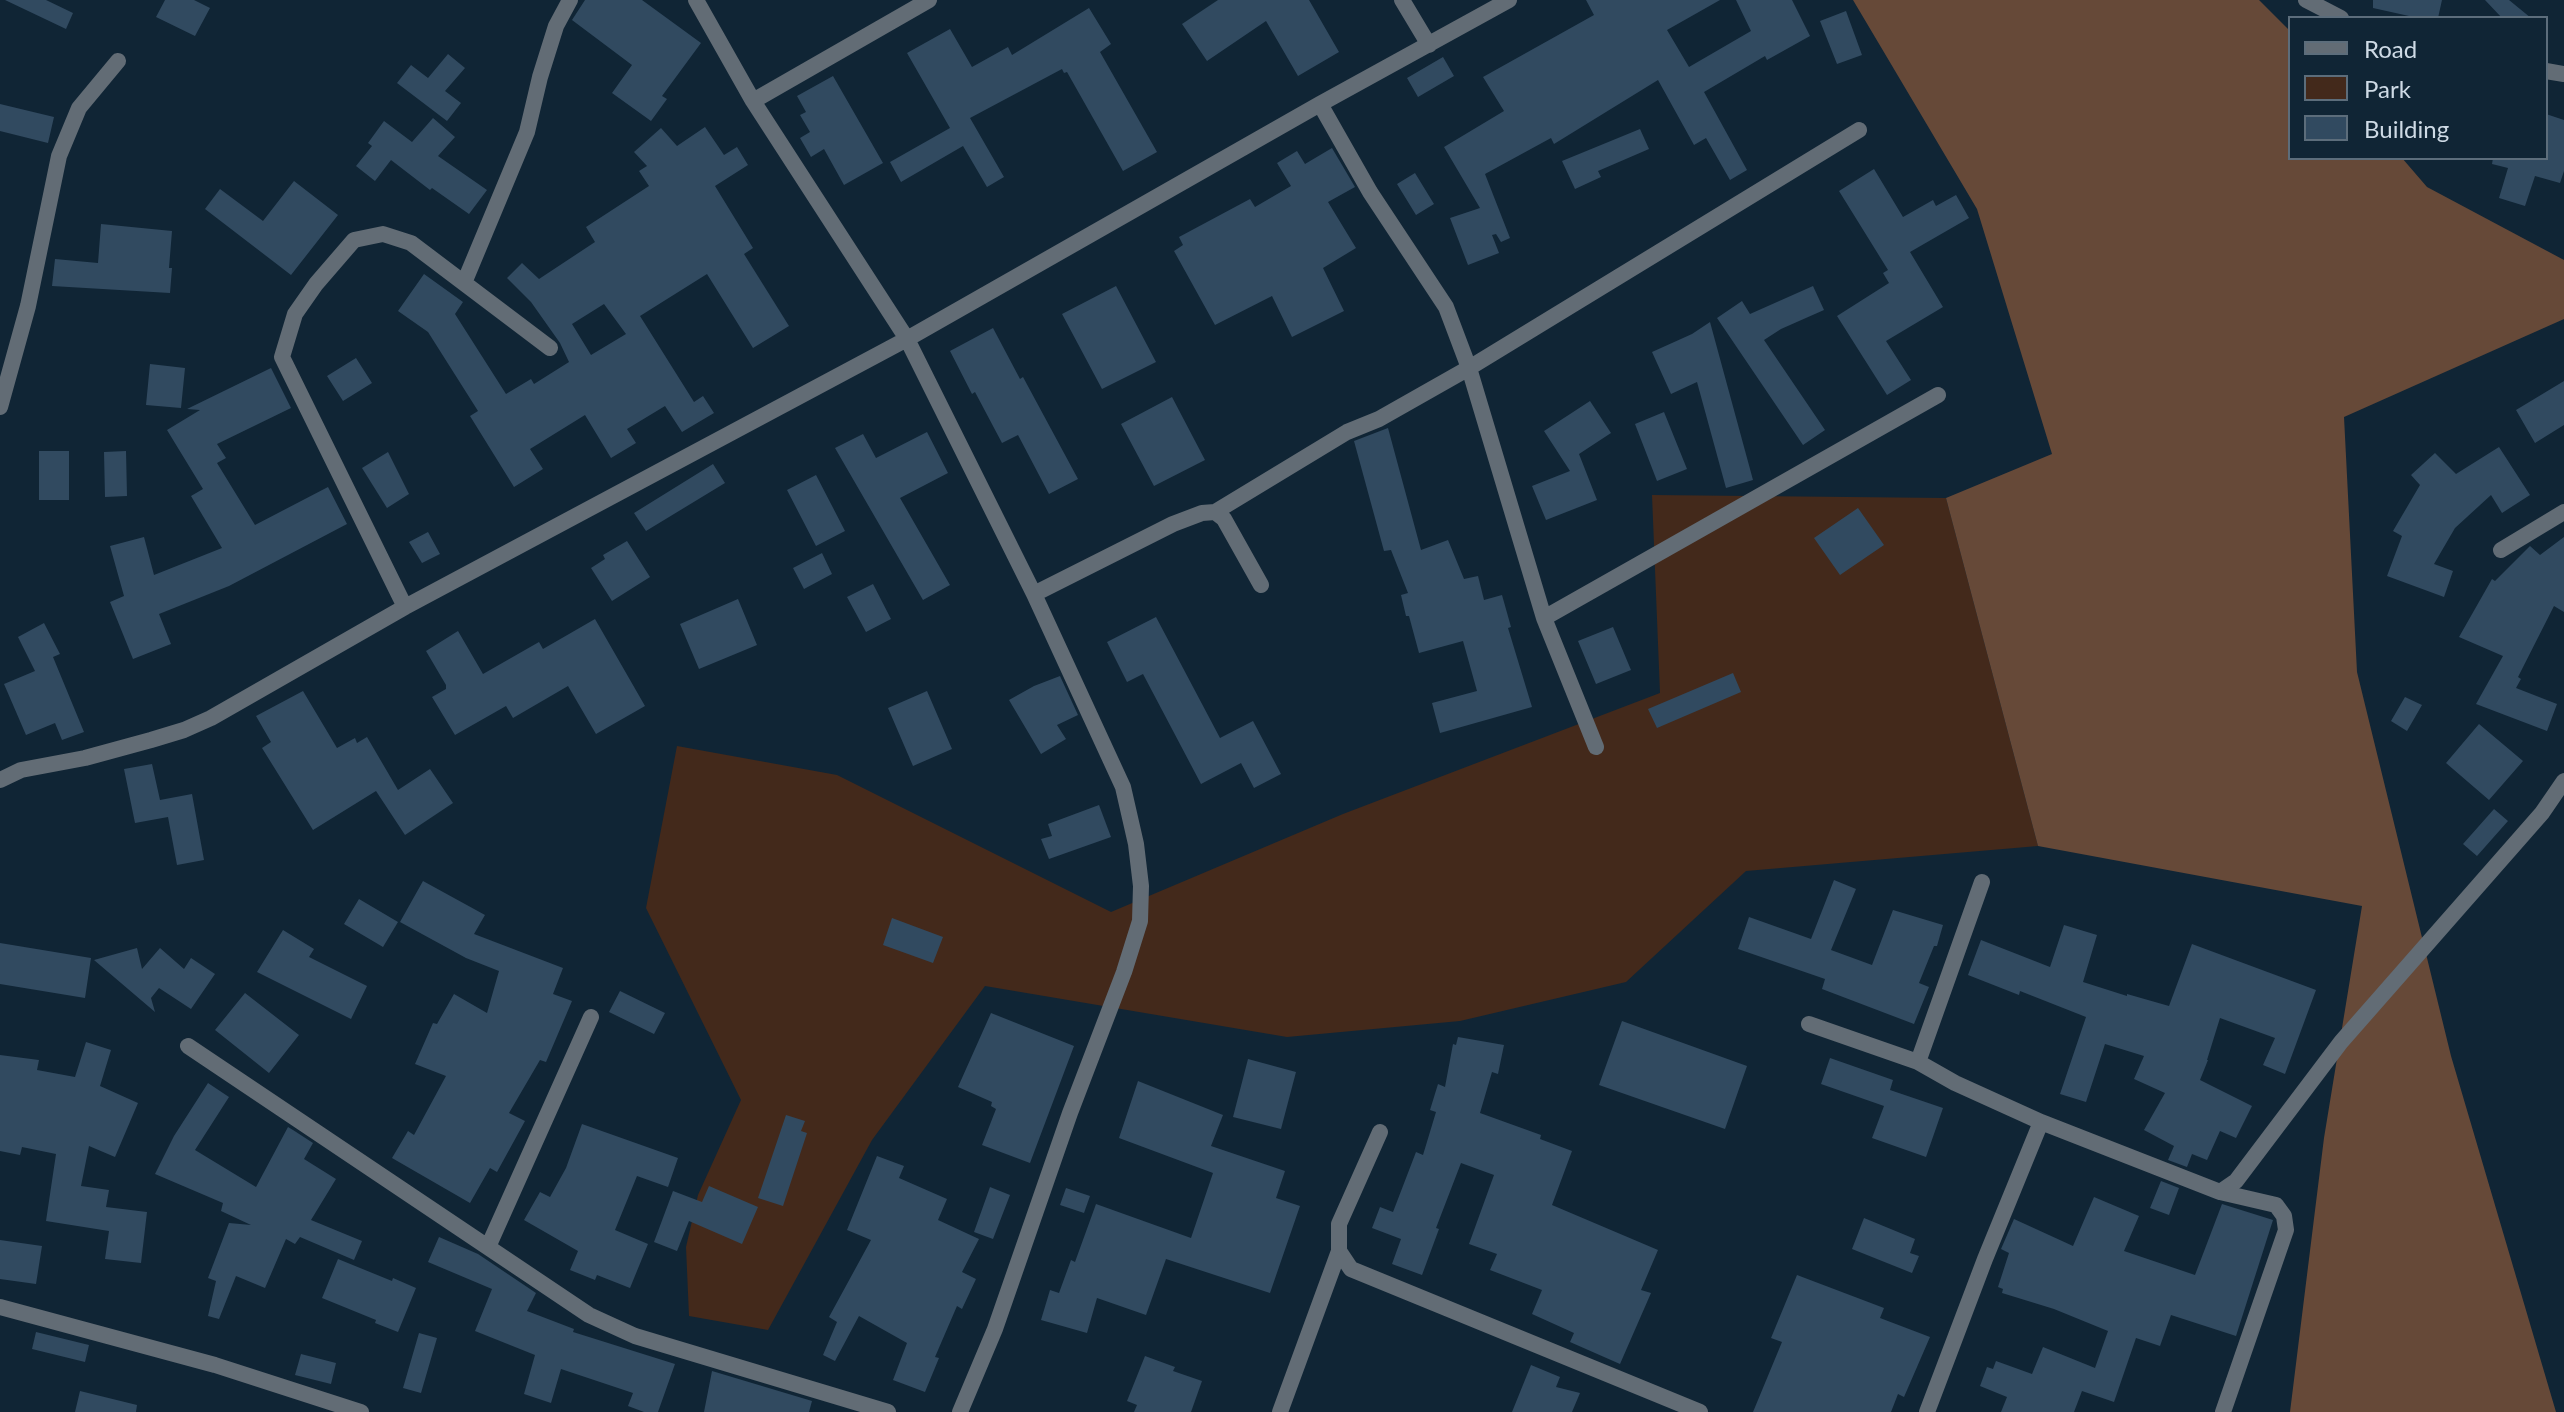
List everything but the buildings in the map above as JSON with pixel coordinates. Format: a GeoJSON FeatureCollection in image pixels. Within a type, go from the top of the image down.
{"type":"FeatureCollection","features":[{"type":"Feature","properties":{"kind":"street"},"geometry":{"type":"LineString","coordinates":[[464,283],[527,132],[556,26],[570,0]]}},
{"type":"Feature","properties":{"kind":"street"},"geometry":{"type":"LineString","coordinates":[[696,0],[753,101],[907,339],[1034,594],[1123,787],[1136,844],[1141,886],[1140,921],[995,1329],[960,1412]]}},
{"type":"Feature","properties":{"kind":"street"},"geometry":{"type":"LineString","coordinates":[[753,101],[929,0]]}},
{"type":"Feature","properties":{"kind":"street"},"geometry":{"type":"LineString","coordinates":[[1402,0],[1429,45]]}},
{"type":"Feature","properties":{"kind":"street"},"geometry":{"type":"LineString","coordinates":[[0,780],[21,770],[85,758],[184,730],[211,718],[405,607],[907,339],[1509,0]]}},
{"type":"Feature","properties":{"kind":"street"},"geometry":{"type":"LineString","coordinates":[[2306,0],[2337,16]]}},
{"type":"Feature","properties":{"kind":"street"},"geometry":{"type":"LineString","coordinates":[[0,407],[28,306],[59,156],[79,108],[118,61]]}},
{"type":"Feature","properties":{"kind":"street"},"geometry":{"type":"LineString","coordinates":[[1320,104],[1370,192],[1446,307],[1469,368],[1544,618],[1596,747]]}},
{"type":"Feature","properties":{"kind":"street"},"geometry":{"type":"LineString","coordinates":[[1034,594],[1173,524],[1202,513],[1215,512],[1347,432],[1379,419],[1469,368],[1859,130]]}},
{"type":"Feature","properties":{"kind":"street"},"geometry":{"type":"LineString","coordinates":[[405,607],[282,357],[295,314],[354,240],[383,234],[411,243],[550,348]]}},
{"type":"Feature","properties":{"kind":"street"},"geometry":{"type":"LineString","coordinates":[[1544,618],[1938,395]]}},
{"type":"Feature","properties":{"kind":"street"},"geometry":{"type":"LineString","coordinates":[[1215,512],[1224,519],[1261,585]]}},
{"type":"Feature","properties":{"kind":"street"},"geometry":{"type":"LineString","coordinates":[[2501,550],[2564,512]]}},
{"type":"Feature","properties":{"kind":"street"},"geometry":{"type":"LineString","coordinates":[[2220,1192],[2236,1181],[2341,1042],[2542,813],[2564,781]]}},
{"type":"Feature","properties":{"kind":"street"},"geometry":{"type":"LineString","coordinates":[[1918,1062],[1982,882]]}},
{"type":"Feature","properties":{"kind":"street"},"geometry":{"type":"LineString","coordinates":[[488,1247],[591,1017]]}},
{"type":"Feature","properties":{"kind":"street"},"geometry":{"type":"LineString","coordinates":[[1809,1024],[1918,1062],[1955,1083],[2041,1122],[2220,1192],[2276,1205],[2284,1216],[2286,1230],[2223,1412]]}},
{"type":"Feature","properties":{"kind":"street"},"geometry":{"type":"LineString","coordinates":[[188,1046],[589,1315],[635,1336],[888,1412]]}},
{"type":"Feature","properties":{"kind":"street"},"geometry":{"type":"LineString","coordinates":[[1927,1412],[2041,1122]]}},
{"type":"Feature","properties":{"kind":"street"},"geometry":{"type":"LineString","coordinates":[[1280,1412],[1339,1251],[1339,1224],[1380,1132]]}},
{"type":"Feature","properties":{"kind":"street"},"geometry":{"type":"LineString","coordinates":[[1339,1251],[1351,1269],[1700,1412]]}},
{"type":"Feature","properties":{"kind":"street"},"geometry":{"type":"LineString","coordinates":[[0,1307],[215,1365],[361,1412]]}},
{"type":"Feature","properties":{"kind":"green space"},"geometry":{"type":"Polygon","coordinates":[[[1652,495],[1946,498],[2038,846],[1746,871],[1626,982],[1460,1021],[1287,1037],[985,986],[872,1140],[768,1330],[689,1316],[686,1247],[698,1195],[741,1100],[646,908],[677,746],[837,775],[1111,912],[1343,814],[1660,693],[1652,495]]]}},
{"type":"Feature","properties":{"kind":"shaded area"},"geometry":{"type":"Polygon","coordinates":[[[1853,0],[2259,0],[2288,29],[2288,160],[2404,160],[2427,187],[2564,260],[2564,319],[2344,417],[2357,672],[2451,1056],[2556,1412],[2290,1412],[2324,1138],[2362,906],[2038,846],[1946,498],[2052,454],[1977,209],[1853,0]]]}}]}
